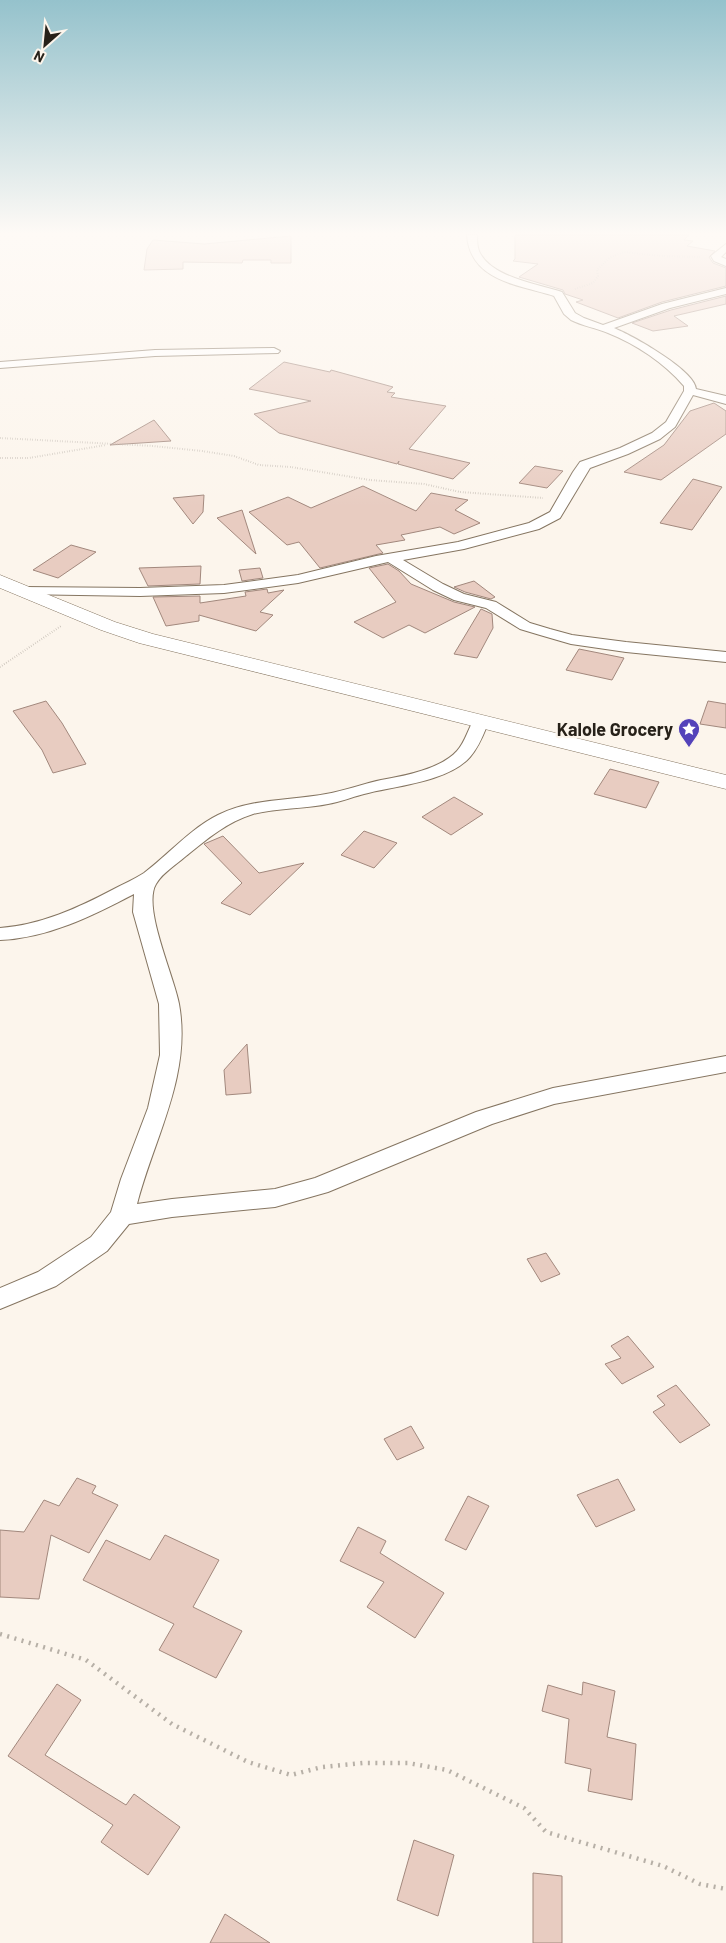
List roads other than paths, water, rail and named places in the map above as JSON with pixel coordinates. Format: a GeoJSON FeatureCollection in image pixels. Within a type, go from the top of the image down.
{"type":"FeatureCollection","features":[{"type":"Feature","properties":{"kind":"street"},"geometry":{"type":"LineString","coordinates":[[7,586],[140,592],[224,589],[298,579],[391,558],[459,546],[534,526],[554,515],[564,501],[579,472],[586,465],[624,451],[656,436],[671,424],[690,391],[690,385],[684,377],[648,350],[618,333],[597,326]]}},
{"type":"Feature","properties":{"kind":"street"},"geometry":{"type":"LineString","coordinates":[[604,328],[611,326]]}},
{"type":"Feature","properties":{"kind":"street"},"geometry":{"type":"LineString","coordinates":[[0,365],[155,353],[274,351]]}},
{"type":"Feature","properties":{"kind":"street"},"geometry":{"type":"LineString","coordinates":[[690,391],[726,400]]}},
{"type":"Feature","properties":{"kind":"street"},"geometry":{"type":"LineString","coordinates":[[391,558],[438,587],[459,597],[491,604],[525,626],[545,632],[571,639],[626,647],[726,657]]}},
{"type":"Feature","properties":{"kind":"street"},"geometry":{"type":"LineString","coordinates":[[7,586],[146,639],[726,782]]}},
{"type":"Feature","properties":{"kind":"street"},"geometry":{"type":"LineString","coordinates":[[0,934],[18,934],[34,931],[112,898],[149,878],[192,842],[224,819],[251,809],[329,799],[362,789],[417,778],[446,766],[463,755],[474,738],[481,721]]}},
{"type":"Feature","properties":{"kind":"street"},"geometry":{"type":"LineString","coordinates":[[0,1299],[47,1279],[99,1244],[122,1216],[132,1179],[159,1108],[171,1055],[169,1004],[143,912],[143,890],[149,878]]}},
{"type":"Feature","properties":{"kind":"street"},"geometry":{"type":"LineString","coordinates":[[122,1216],[172,1208],[275,1198],[320,1186],[484,1118],[553,1096],[726,1064]]}},
{"type":"Feature","properties":{"kind":"place","name":"Kalole Grocery"},"geometry":{"type":"Point","coordinates":[689,748]}}]}
